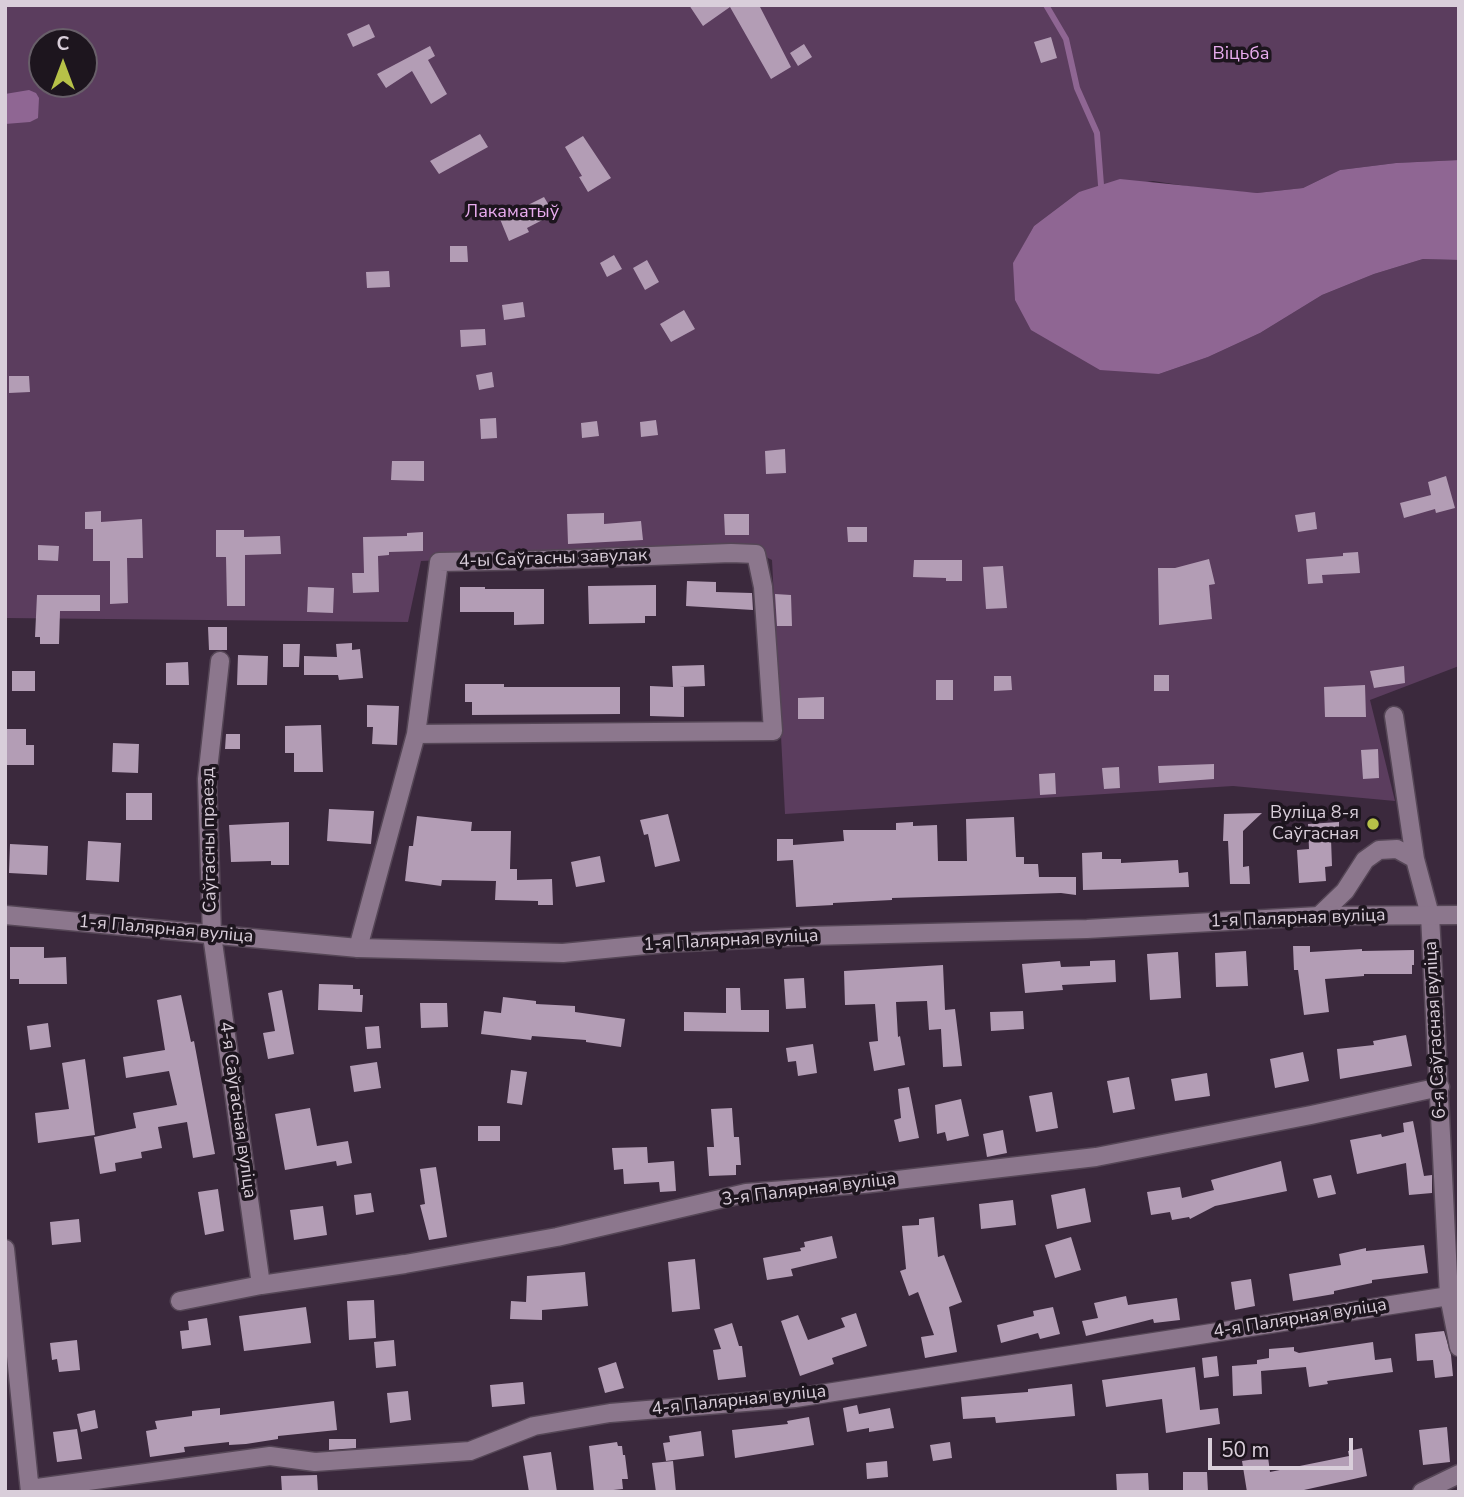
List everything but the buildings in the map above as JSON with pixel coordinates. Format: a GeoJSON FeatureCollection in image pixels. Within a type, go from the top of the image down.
{"type":"FeatureCollection","features":[{"type":"Feature","properties":{"kind":"street","name":"4-ы Саўгасны завулак"},"geometry":{"type":"LineString","coordinates":[[358,948],[416,734],[439,562],[757,554],[764,587],[773,731],[416,734]]}},
{"type":"Feature","properties":{"kind":"street","name":"Саўгасны праезд"},"geometry":{"type":"LineString","coordinates":[[212,934],[207,779],[220,661]]}},
{"type":"Feature","properties":{"kind":"street","name":"6-я Саўгасная вуліца"},"geometry":{"type":"LineString","coordinates":[[1394,716],[1415,859],[1430,915],[1449,1296],[1459,1347]]}},
{"type":"Feature","properties":{"kind":"street"},"geometry":{"type":"LineString","coordinates":[[1319,916],[1345,891],[1364,860],[1378,850],[1397,849],[1415,859]]}},
{"type":"Feature","properties":{"kind":"street","name":"1-я Палярная вуліца"},"geometry":{"type":"LineString","coordinates":[[5,915],[358,948],[562,953],[667,943],[1087,929],[1319,916],[1459,915]]}},
{"type":"Feature","properties":{"kind":"street","name":"4-я Саўгасная вуліца"},"geometry":{"type":"LineString","coordinates":[[212,934],[261,1285]]}},
{"type":"Feature","properties":{"kind":"street","name":"3-я Палярная вуліца"},"geometry":{"type":"LineString","coordinates":[[180,1301],[261,1285],[405,1264],[557,1237],[746,1193],[863,1184],[1096,1157],[1440,1087]]}},
{"type":"Feature","properties":{"kind":"street"},"geometry":{"type":"LineString","coordinates":[[5,1249],[30,1490]]}},
{"type":"Feature","properties":{"kind":"street","name":"4-я Палярная вуліца"},"geometry":{"type":"LineString","coordinates":[[30,1490],[270,1457],[316,1462],[470,1451],[534,1426],[610,1413],[795,1398],[1449,1296]]}},
{"type":"Feature","properties":{"kind":"street"},"geometry":{"type":"LineString","coordinates":[[1422,1492],[1459,1474]]}},
{"type":"Feature","properties":{"kind":"green space"},"geometry":{"type":"Polygon","coordinates":[[[5,5],[1459,5],[1459,160],[1396,163],[1340,170],[1303,188],[1257,193],[1153,181],[1079,192],[1034,226],[1013,264],[1159,374],[1208,357],[1260,333],[1322,295],[1374,274],[1423,259],[1459,260],[1459,666],[1370,700],[1395,801],[1233,786],[785,814],[772,560],[746,547],[421,561],[408,622],[5,618],[5,5]]]}},
{"type":"Feature","properties":{"kind":"shaded area"},"geometry":{"type":"Polygon","coordinates":[[[28,90],[28,98],[39,98],[38,118],[30,122],[5,124],[5,94],[28,90]]]}},
{"type":"Feature","properties":{"kind":"shaded area"},"geometry":{"type":"Polygon","coordinates":[[[1459,160],[1459,260],[1423,259],[1374,274],[1322,295],[1260,333],[1208,357],[1159,374],[1100,370],[1031,330],[1015,300],[1013,263],[1034,226],[1079,192],[1120,179],[1257,193],[1303,188],[1340,170],[1396,163],[1459,160]]]}},
{"type":"Feature","properties":{"kind":"waterway"},"geometry":{"type":"LineString","coordinates":[[1046,5],[1066,39],[1077,88],[1097,133],[1101,185]]}},
{"type":"Feature","properties":{"kind":"place","name":"Вуліца 8-я Саўгасная"},"geometry":{"type":"Point","coordinates":[1373,824]}},
{"type":"Feature","properties":{"kind":"park label","name":"Віцьба"},"geometry":{"type":"Point","coordinates":[1241,55]}},
{"type":"Feature","properties":{"kind":"park label","name":"Лакаматыў"},"geometry":{"type":"Point","coordinates":[512,213]}}]}
